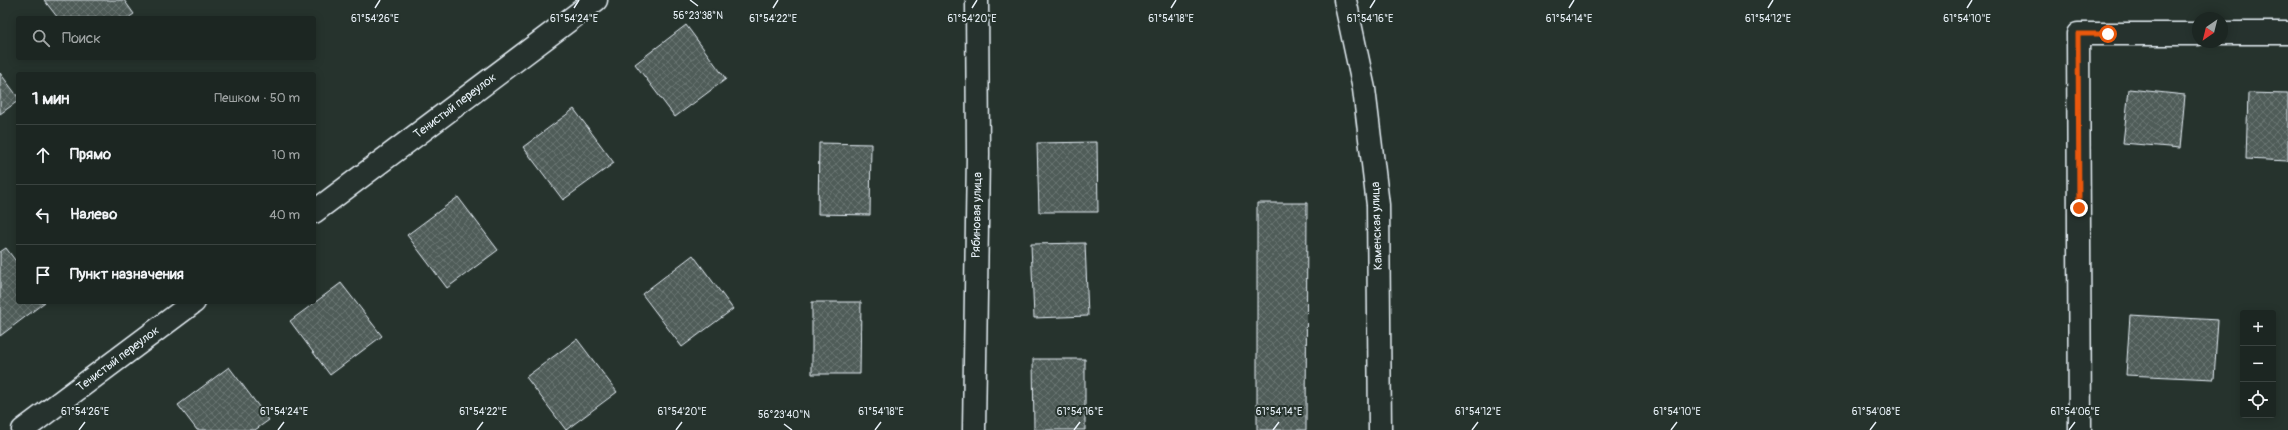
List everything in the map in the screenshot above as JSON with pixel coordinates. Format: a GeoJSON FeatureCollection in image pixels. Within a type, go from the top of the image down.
{"type":"FeatureCollection","features":[{"type":"Feature","properties":{"kind":"street","name":"Тенистый переулок"},"geometry":{"type":"LineString","coordinates":[[316,210],[596,0]]}},
{"type":"Feature","properties":{"kind":"street","name":"Рябиновая улица"},"geometry":{"type":"LineString","coordinates":[[974,430],[978,154],[977,0]]}},
{"type":"Feature","properties":{"kind":"street","name":"Каменская улица"},"geometry":{"type":"LineString","coordinates":[[1345,0],[1364,89],[1378,205],[1380,430]]}},
{"type":"Feature","properties":{"kind":"street"},"geometry":{"type":"LineString","coordinates":[[2228,34],[2288,33]]}},
{"type":"Feature","properties":{"kind":"street"},"geometry":{"type":"LineString","coordinates":[[2080,430],[2078,34],[2192,34]]}},
{"type":"Feature","properties":{"kind":"street","name":"Тенистый переулок"},"geometry":{"type":"LineString","coordinates":[[23,430],[191,304]]}},
{"type":"Feature","properties":{"kind":"building"},"geometry":{"type":"Polygon","coordinates":[[[44,0],[124,0],[134,14],[131,16],[56,16],[44,0]]]}},
{"type":"Feature","properties":{"kind":"building"},"geometry":{"type":"Polygon","coordinates":[[[686,25],[726,79],[675,117],[635,64],[686,25]]]}},
{"type":"Feature","properties":{"kind":"building"},"geometry":{"type":"Polygon","coordinates":[[[0,73],[16,94],[16,102],[0,114],[0,73]]]}},
{"type":"Feature","properties":{"kind":"building"},"geometry":{"type":"Polygon","coordinates":[[[2129,89],[2185,95],[2180,148],[2123,143],[2129,89]]]}},
{"type":"Feature","properties":{"kind":"building"},"geometry":{"type":"Polygon","coordinates":[[[2248,93],[2288,94],[2288,161],[2246,159],[2248,93]]]}},
{"type":"Feature","properties":{"kind":"building"},"geometry":{"type":"Polygon","coordinates":[[[574,109],[614,163],[563,200],[523,147],[574,109]]]}},
{"type":"Feature","properties":{"kind":"building"},"geometry":{"type":"Polygon","coordinates":[[[1097,142],[1098,212],[1039,212],[1037,143],[1097,142]]]}},
{"type":"Feature","properties":{"kind":"building"},"geometry":{"type":"Polygon","coordinates":[[[819,143],[871,144],[870,215],[818,214],[819,143]]]}},
{"type":"Feature","properties":{"kind":"building"},"geometry":{"type":"Polygon","coordinates":[[[458,197],[498,250],[447,288],[407,235],[458,197]]]}},
{"type":"Feature","properties":{"kind":"building"},"geometry":{"type":"Polygon","coordinates":[[[1257,203],[1307,203],[1306,430],[1257,430],[1257,203]]]}},
{"type":"Feature","properties":{"kind":"building"},"geometry":{"type":"Polygon","coordinates":[[[1085,243],[1088,316],[1034,318],[1031,244],[1085,243]]]}},
{"type":"Feature","properties":{"kind":"building"},"geometry":{"type":"Polygon","coordinates":[[[6,248],[16,261],[16,304],[42,304],[0,336],[0,252],[6,248]]]}},
{"type":"Feature","properties":{"kind":"building"},"geometry":{"type":"Polygon","coordinates":[[[693,255],[733,309],[682,347],[642,294],[693,255]]]}},
{"type":"Feature","properties":{"kind":"building"},"geometry":{"type":"Polygon","coordinates":[[[341,283],[382,336],[330,375],[290,321],[313,304],[316,304],[316,302],[341,283]]]}},
{"type":"Feature","properties":{"kind":"building"},"geometry":{"type":"Polygon","coordinates":[[[812,302],[861,302],[860,374],[812,374],[812,302]]]}},
{"type":"Feature","properties":{"kind":"building"},"geometry":{"type":"Polygon","coordinates":[[[2130,315],[2218,320],[2214,379],[2126,375],[2130,315]]]}},
{"type":"Feature","properties":{"kind":"building"},"geometry":{"type":"Polygon","coordinates":[[[577,339],[617,392],[566,430],[526,377],[577,339]]]}},
{"type":"Feature","properties":{"kind":"building"},"geometry":{"type":"Polygon","coordinates":[[[1033,359],[1085,359],[1085,430],[1034,430],[1033,359]]]}},
{"type":"Feature","properties":{"kind":"building"},"geometry":{"type":"Polygon","coordinates":[[[229,367],[269,420],[255,430],[197,430],[178,405],[229,367]]]}},
{"type":"Feature","properties":{"kind":"route"},"geometry":{"type":"LineString","coordinates":[[2079,208],[2078,34],[2108,34]]}}]}
